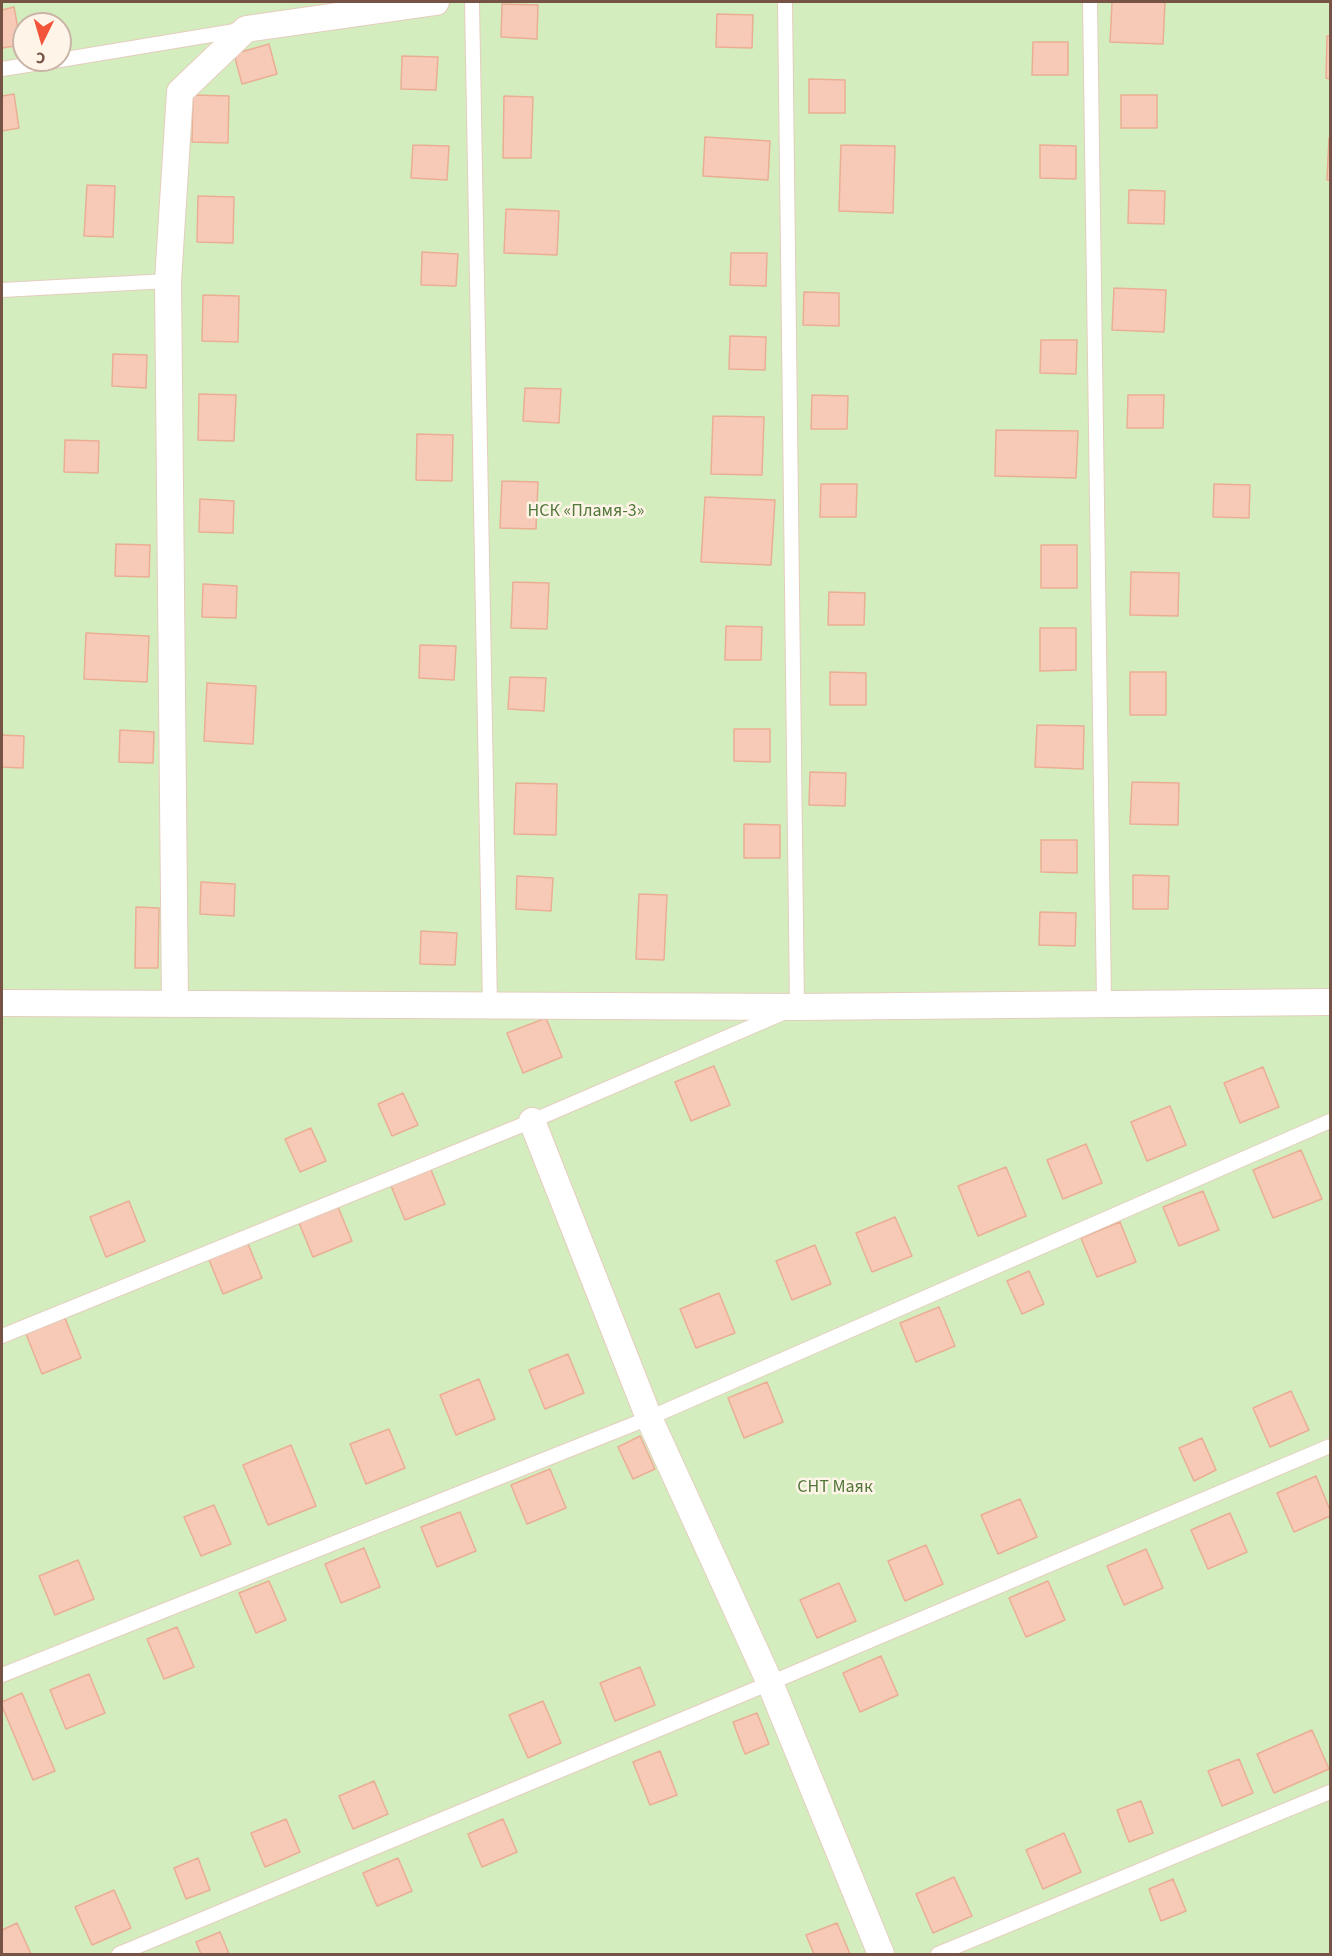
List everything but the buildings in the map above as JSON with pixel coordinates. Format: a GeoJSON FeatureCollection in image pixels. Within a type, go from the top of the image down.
{"type":"FeatureCollection","features":[{"type":"Feature","properties":{"kind":"street"},"geometry":{"type":"LineString","coordinates":[[175,1003],[168,281],[180,92],[246,29],[435,2]]}},
{"type":"Feature","properties":{"kind":"street"},"geometry":{"type":"LineString","coordinates":[[2,1003],[797,1007],[1330,1002]]}},
{"type":"Feature","properties":{"kind":"street"},"geometry":{"type":"LineString","coordinates":[[532,1121],[649,1418],[770,1683],[881,1954]]}},
{"type":"Feature","properties":{"kind":"lane"},"geometry":{"type":"LineString","coordinates":[[472,2],[490,1006]]}},
{"type":"Feature","properties":{"kind":"lane"},"geometry":{"type":"LineString","coordinates":[[2,1336],[532,1121],[797,1007],[785,2]]}},
{"type":"Feature","properties":{"kind":"lane"},"geometry":{"type":"LineString","coordinates":[[1090,2],[1104,1003]]}},
{"type":"Feature","properties":{"kind":"lane"},"geometry":{"type":"LineString","coordinates":[[72,58],[246,29]]}},
{"type":"Feature","properties":{"kind":"lane"},"geometry":{"type":"LineString","coordinates":[[2,290],[168,281]]}},
{"type":"Feature","properties":{"kind":"lane"},"geometry":{"type":"LineString","coordinates":[[2,1675],[649,1418],[1330,1121]]}},
{"type":"Feature","properties":{"kind":"lane"},"geometry":{"type":"LineString","coordinates":[[119,1954],[770,1683],[1330,1446]]}},
{"type":"Feature","properties":{"kind":"lane"},"geometry":{"type":"LineString","coordinates":[[938,1954],[1330,1792]]}},
{"type":"Feature","properties":{"kind":"green space"},"geometry":{"type":"Polygon","coordinates":[[[2,2],[1330,2],[1330,1954],[2,1954],[2,2]]]}},
{"type":"Feature","properties":{"kind":"park label","name":"НСК «Пламя-3»"},"geometry":{"type":"Point","coordinates":[586,512]}},
{"type":"Feature","properties":{"kind":"park label","name":"СНТ Маяк"},"geometry":{"type":"Point","coordinates":[835,1488]}}]}
